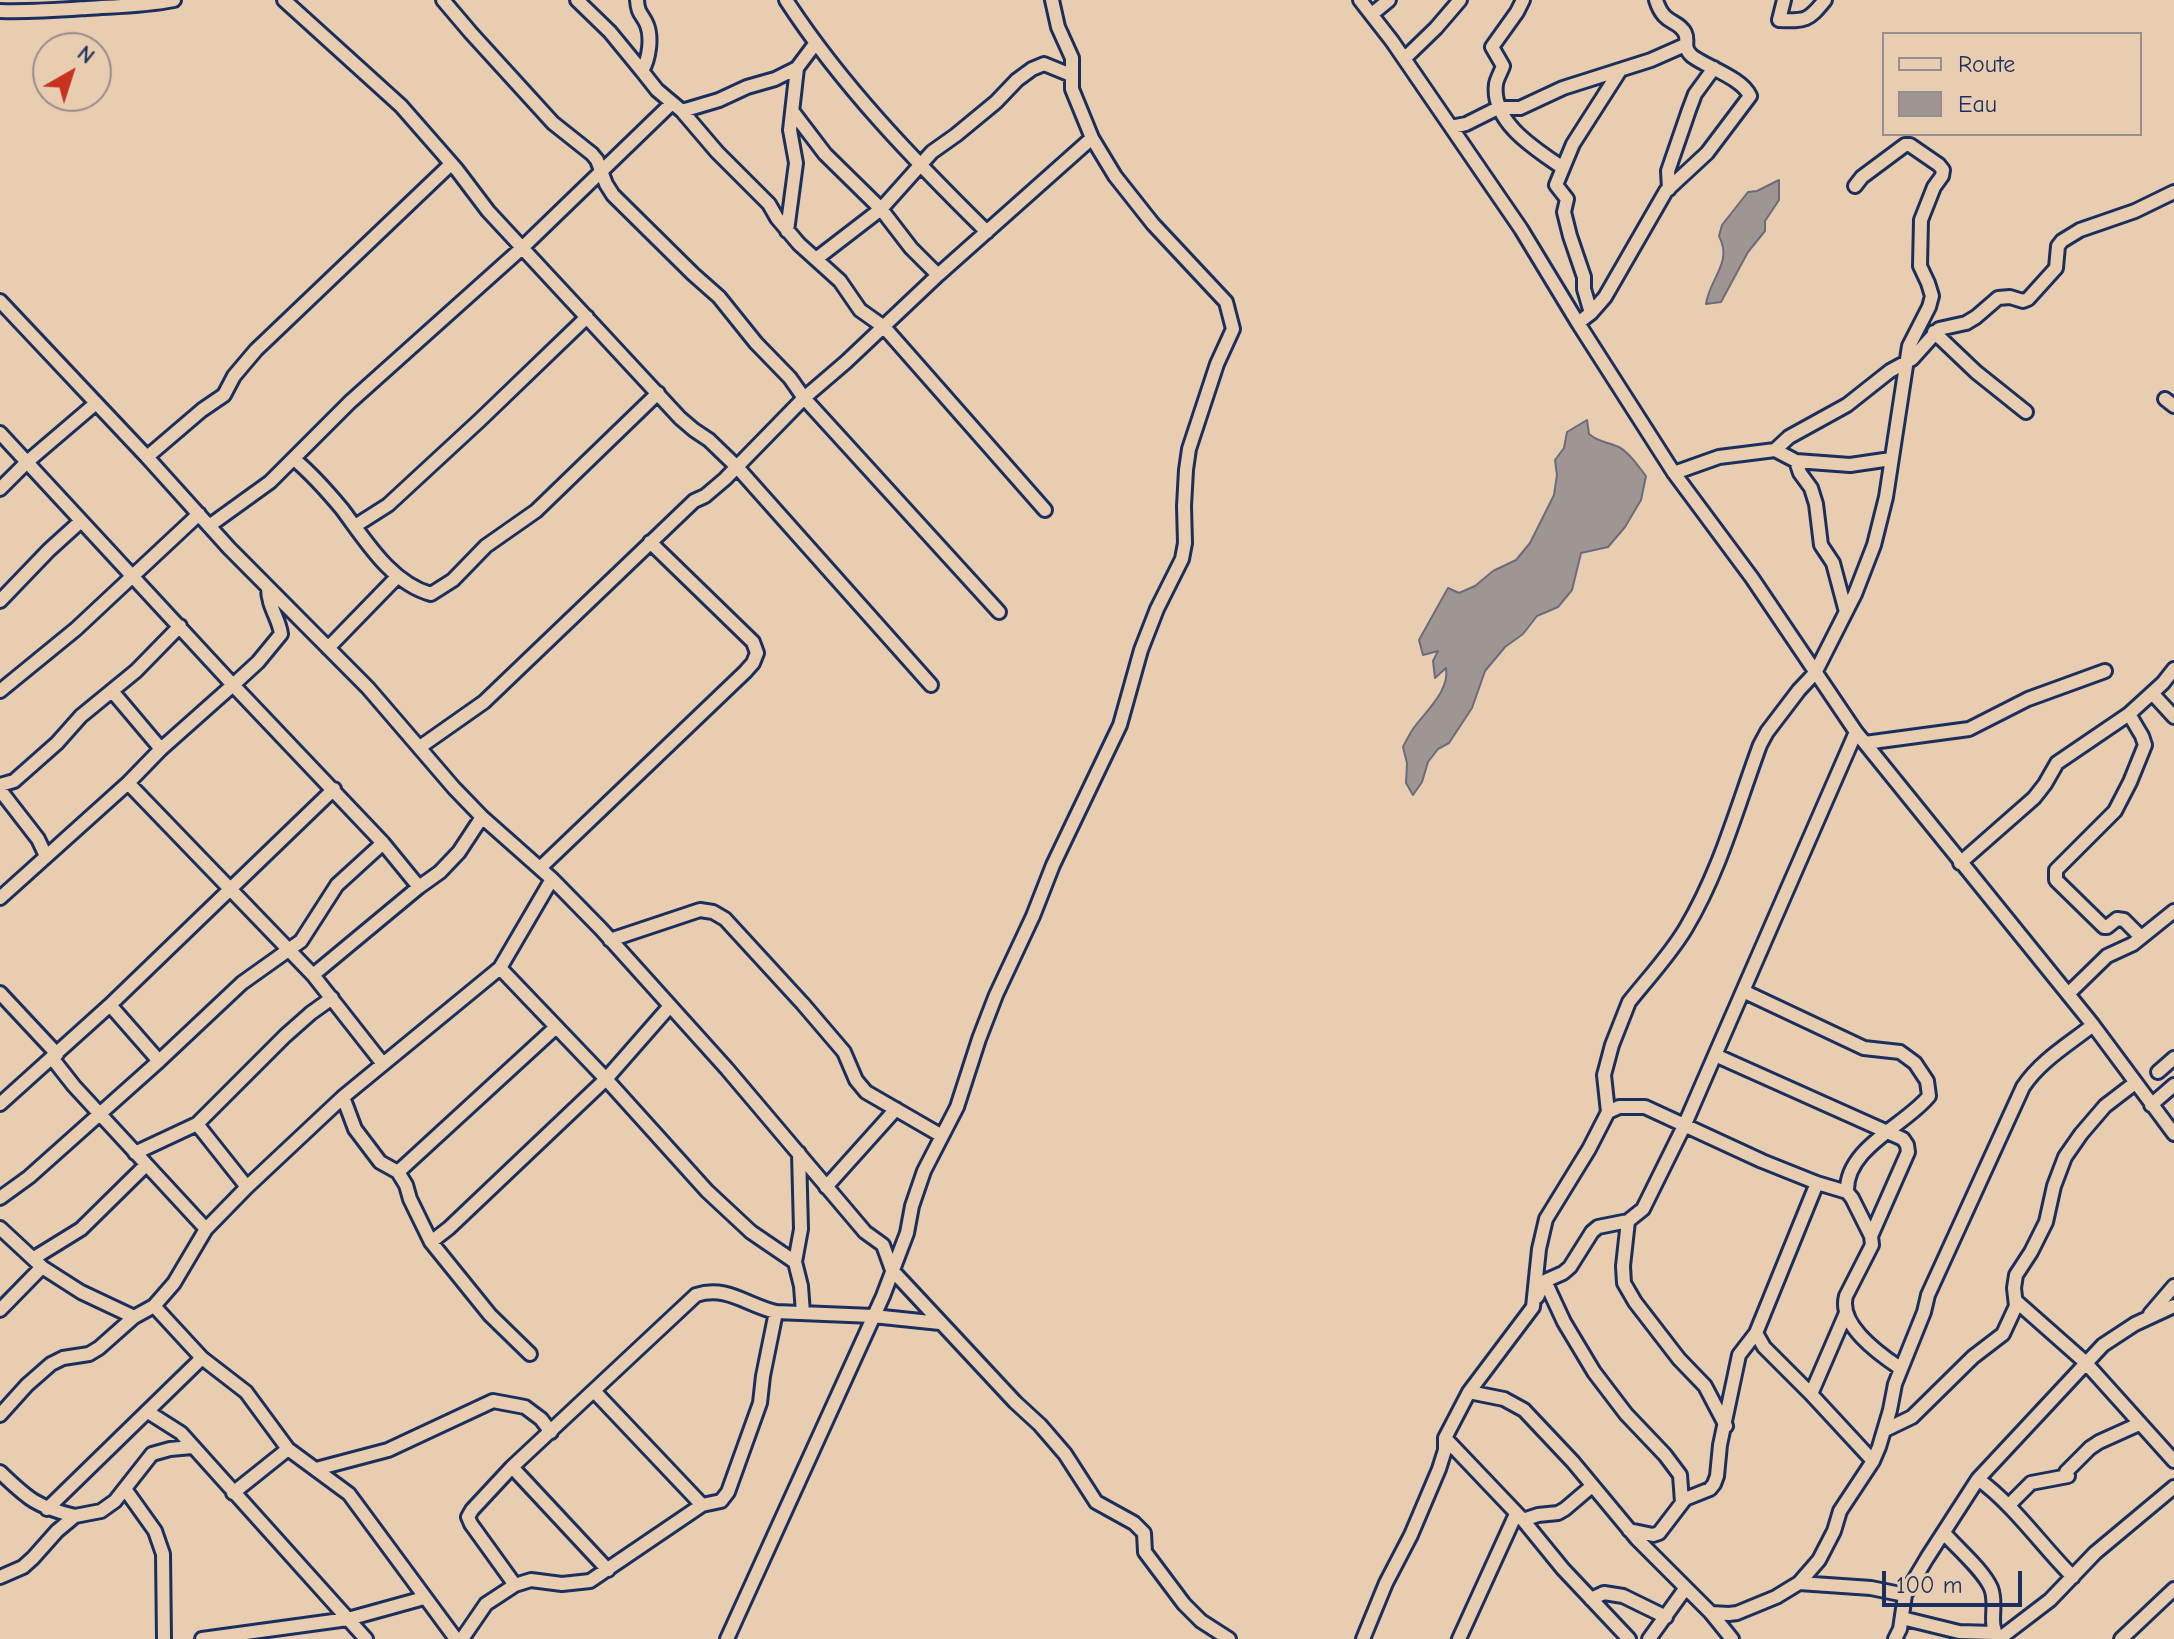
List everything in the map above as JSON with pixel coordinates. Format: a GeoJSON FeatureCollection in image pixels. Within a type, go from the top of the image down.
{"type":"FeatureCollection","features":[{"type":"Feature","properties":{"kind":"street"},"geometry":{"type":"LineString","coordinates":[[0,11],[32,13],[174,0]]}},
{"type":"Feature","properties":{"kind":"street"},"geometry":{"type":"LineString","coordinates":[[284,0],[401,106],[488,211],[680,418],[737,467],[931,685]]}},
{"type":"Feature","properties":{"kind":"street"},"geometry":{"type":"LineString","coordinates":[[443,0],[553,123],[592,154],[613,195],[719,297],[804,398],[999,612]]}},
{"type":"Feature","properties":{"kind":"street"},"geometry":{"type":"LineString","coordinates":[[577,0],[610,32],[657,90],[769,204],[787,231],[840,281],[860,310],[884,327],[1045,510]]}},
{"type":"Feature","properties":{"kind":"street"},"geometry":{"type":"LineString","coordinates":[[637,0],[639,14],[646,22],[648,34],[648,54],[642,71]]}},
{"type":"Feature","properties":{"kind":"street"},"geometry":{"type":"LineString","coordinates":[[786,0],[815,44],[919,166],[987,232]]}},
{"type":"Feature","properties":{"kind":"street"},"geometry":{"type":"LineString","coordinates":[[727,1639],[873,1316],[907,1233],[924,1171],[957,1107],[979,1039],[1007,971],[1053,865],[1120,725],[1141,650],[1182,559],[1189,449],[1217,364],[1233,329],[1226,302],[1153,224],[1115,176],[1092,138],[1072,89],[1072,58],[1058,27],[1052,0]]}},
{"type":"Feature","properties":{"kind":"street"},"geometry":{"type":"LineString","coordinates":[[1360,0],[1405,58],[1521,229],[1674,473],[1752,578],[1856,732],[2093,1025],[2174,1134]]}},
{"type":"Feature","properties":{"kind":"street"},"geometry":{"type":"LineString","coordinates":[[1372,14],[1389,0]]}},
{"type":"Feature","properties":{"kind":"street"},"geometry":{"type":"LineString","coordinates":[[1405,58],[1460,0]]}},
{"type":"Feature","properties":{"kind":"street"},"geometry":{"type":"LineString","coordinates":[[1523,0],[1492,47],[1503,66],[1497,80],[1498,108],[1519,136],[1563,168]]}},
{"type":"Feature","properties":{"kind":"street"},"geometry":{"type":"LineString","coordinates":[[1578,323],[1605,297],[1669,189],[1707,153],[1750,96],[1739,83],[1691,55],[1685,45],[1683,30],[1661,15],[1656,0]]}},
{"type":"Feature","properties":{"kind":"street"},"geometry":{"type":"LineString","coordinates":[[1784,0],[1779,20],[1801,21],[1810,18],[1825,0]]}},
{"type":"Feature","properties":{"kind":"street"},"geometry":{"type":"LineString","coordinates":[[209,526],[270,482],[350,402],[522,248],[602,170],[677,107],[719,100],[775,79],[797,68],[815,44]]}},
{"type":"Feature","properties":{"kind":"street"},"geometry":{"type":"LineString","coordinates":[[1451,127],[1466,124],[1498,108],[1520,108],[1563,88],[1619,72],[1685,45]]}},
{"type":"Feature","properties":{"kind":"street"},"geometry":{"type":"LineString","coordinates":[[816,259],[881,209],[932,152],[996,102],[1032,69],[1044,64],[1071,75]]}},
{"type":"Feature","properties":{"kind":"street"},"geometry":{"type":"LineString","coordinates":[[787,231],[796,163],[790,130],[797,68]]}},
{"type":"Feature","properties":{"kind":"street"},"geometry":{"type":"LineString","coordinates":[[1669,189],[1668,171],[1689,110],[1695,94],[1714,68]]}},
{"type":"Feature","properties":{"kind":"street"},"geometry":{"type":"LineString","coordinates":[[1591,313],[1584,277],[1564,212],[1567,199],[1556,185],[1573,144],[1619,72]]}},
{"type":"Feature","properties":{"kind":"street"},"geometry":{"type":"LineString","coordinates":[[793,112],[825,154],[881,209],[911,248],[938,275]]}},
{"type":"Feature","properties":{"kind":"street"},"geometry":{"type":"LineString","coordinates":[[420,747],[484,702],[694,501],[705,496],[737,467],[804,398],[1092,138]]}},
{"type":"Feature","properties":{"kind":"street"},"geometry":{"type":"LineString","coordinates":[[1608,1112],[1604,1075],[1623,1013],[1685,930],[1728,839],[1760,745],[1815,673],[1859,585],[1874,545],[1886,497],[1911,339],[1932,296],[1920,266],[1921,220],[1943,170],[1910,145],[1905,145],[1862,177],[1855,186]]}},
{"type":"Feature","properties":{"kind":"street"},"geometry":{"type":"LineString","coordinates":[[147,457],[224,395],[234,376],[256,350],[451,164]]}},
{"type":"Feature","properties":{"kind":"street"},"geometry":{"type":"LineString","coordinates":[[1775,450],[1789,437],[1847,405],[1890,371],[1916,356],[1934,332],[1966,323],[1998,298],[2005,296],[2025,301],[2056,268],[2058,246],[2062,241],[2080,230],[2135,211],[2174,192]]}},
{"type":"Feature","properties":{"kind":"street"},"geometry":{"type":"LineString","coordinates":[[0,301],[209,526],[368,688],[454,788],[552,879],[610,940],[865,1232],[883,1245],[892,1270],[1065,1454],[1096,1502],[1134,1523],[1144,1533],[1145,1552],[1184,1604],[1201,1621],[1229,1639]]}},
{"type":"Feature","properties":{"kind":"street"},"geometry":{"type":"LineString","coordinates":[[355,526],[388,505],[587,317]]}},
{"type":"Feature","properties":{"kind":"street"},"geometry":{"type":"LineString","coordinates":[[1934,332],[1976,372],[2026,412]]}},
{"type":"Feature","properties":{"kind":"street"},"geometry":{"type":"LineString","coordinates":[[294,459],[320,483],[397,577],[415,590],[431,594],[453,580],[486,546],[536,511],[658,393]]}},
{"type":"Feature","properties":{"kind":"street"},"geometry":{"type":"LineString","coordinates":[[0,489],[95,404]]}},
{"type":"Feature","properties":{"kind":"street"},"geometry":{"type":"LineString","coordinates":[[0,433],[233,685],[334,789],[419,887]]}},
{"type":"Feature","properties":{"kind":"street"},"geometry":{"type":"LineString","coordinates":[[1674,473],[1719,457],[1775,450],[1796,461],[1850,465],[1891,459]]}},
{"type":"Feature","properties":{"kind":"street"},"geometry":{"type":"LineString","coordinates":[[1796,461],[1814,496],[1821,545],[1833,563],[1846,612]]}},
{"type":"Feature","properties":{"kind":"street"},"geometry":{"type":"LineString","coordinates":[[0,691],[76,629],[199,514]]}},
{"type":"Feature","properties":{"kind":"street"},"geometry":{"type":"LineString","coordinates":[[0,601],[81,521]]}},
{"type":"Feature","properties":{"kind":"street"},"geometry":{"type":"LineString","coordinates":[[540,868],[745,672],[757,653],[753,642],[650,542]]}},
{"type":"Feature","properties":{"kind":"street"},"geometry":{"type":"LineString","coordinates":[[328,648],[397,577]]}},
{"type":"Feature","properties":{"kind":"street"},"geometry":{"type":"LineString","coordinates":[[0,898],[258,662],[282,631],[271,608],[268,588]]}},
{"type":"Feature","properties":{"kind":"street"},"geometry":{"type":"LineString","coordinates":[[46,856],[38,839],[0,788],[14,781],[57,743],[81,716],[159,649],[180,626]]}},
{"type":"Feature","properties":{"kind":"street"},"geometry":{"type":"LineString","coordinates":[[1960,863],[2034,798],[2057,763],[2129,714],[2174,669]]}},
{"type":"Feature","properties":{"kind":"street"},"geometry":{"type":"LineString","coordinates":[[1865,743],[1969,729],[2028,699],[2105,671]]}},
{"type":"Feature","properties":{"kind":"street"},"geometry":{"type":"LineString","coordinates":[[112,691],[161,749]]}},
{"type":"Feature","properties":{"kind":"street"},"geometry":{"type":"LineString","coordinates":[[2152,693],[2174,717]]}},
{"type":"Feature","properties":{"kind":"street"},"geometry":{"type":"LineString","coordinates":[[2129,714],[2145,745],[2130,782],[2115,811],[2056,870],[2055,875],[2056,880],[2104,927],[2121,919],[2141,937]]}},
{"type":"Feature","properties":{"kind":"street"},"geometry":{"type":"LineString","coordinates":[[1363,1639],[1439,1469],[1445,1438],[1469,1392],[1533,1307],[1545,1281],[1570,1267],[1598,1227],[1628,1221],[1643,1209],[1651,1195],[1856,732]]}},
{"type":"Feature","properties":{"kind":"street"},"geometry":{"type":"LineString","coordinates":[[128,783],[313,975],[383,1064]]}},
{"type":"Feature","properties":{"kind":"street"},"geometry":{"type":"LineString","coordinates":[[0,1104],[110,1005],[334,789]]}},
{"type":"Feature","properties":{"kind":"street"},"geometry":{"type":"LineString","coordinates":[[313,975],[440,872],[459,852],[482,817]]}},
{"type":"Feature","properties":{"kind":"street"},"geometry":{"type":"LineString","coordinates":[[0,1198],[29,1177],[242,983],[301,941],[337,885],[383,843]]}},
{"type":"Feature","properties":{"kind":"street"},"geometry":{"type":"LineString","coordinates":[[0,1415],[51,1364],[63,1358],[89,1354],[134,1317],[154,1306],[174,1283],[206,1229],[247,1187],[343,1097],[500,968],[552,879]]}},
{"type":"Feature","properties":{"kind":"street"},"geometry":{"type":"LineString","coordinates":[[610,940],[700,910],[713,912],[725,919],[844,1052],[856,1080],[866,1092],[942,1136]]}},
{"type":"Feature","properties":{"kind":"street"},"geometry":{"type":"LineString","coordinates":[[2068,994],[2107,956],[2125,948],[2174,911]]}},
{"type":"Feature","properties":{"kind":"street"},"geometry":{"type":"LineString","coordinates":[[500,968],[707,1191],[751,1232],[795,1262]]}},
{"type":"Feature","properties":{"kind":"street"},"geometry":{"type":"LineString","coordinates":[[1743,991],[1864,1048],[1900,1052],[1915,1063],[1927,1081],[1929,1096],[1920,1108],[1886,1131],[1853,1167],[1846,1185],[1871,1236],[1872,1245],[1846,1296],[1846,1313],[1855,1329],[1874,1350],[1900,1368]]}},
{"type":"Feature","properties":{"kind":"street"},"geometry":{"type":"LineString","coordinates":[[0,993],[54,1056],[74,1086],[206,1229]]}},
{"type":"Feature","properties":{"kind":"street"},"geometry":{"type":"LineString","coordinates":[[135,1153],[197,1124],[285,1036],[332,998]]}},
{"type":"Feature","properties":{"kind":"street"},"geometry":{"type":"LineString","coordinates":[[110,1005],[159,1061]]}},
{"type":"Feature","properties":{"kind":"street"},"geometry":{"type":"LineString","coordinates":[[431,1242],[606,1079],[670,1006]]}},
{"type":"Feature","properties":{"kind":"street"},"geometry":{"type":"LineString","coordinates":[[1711,1613],[1737,1613],[1776,1597],[1799,1583],[1819,1560],[1840,1511],[1873,1461],[1885,1430],[1900,1368],[1949,1246],[2023,1087],[2048,1060],[2093,1025]]}},
{"type":"Feature","properties":{"kind":"street"},"geometry":{"type":"LineString","coordinates":[[398,1172],[555,1028]]}},
{"type":"Feature","properties":{"kind":"street"},"geometry":{"type":"LineString","coordinates":[[1715,1055],[1903,1139],[1908,1152],[1871,1236]]}},
{"type":"Feature","properties":{"kind":"street"},"geometry":{"type":"LineString","coordinates":[[2158,1072],[2174,1058]]}},
{"type":"Feature","properties":{"kind":"street"},"geometry":{"type":"LineString","coordinates":[[1885,1430],[1912,1417],[1973,1357],[1997,1341],[2010,1321],[2016,1301],[2016,1275],[2046,1222],[2054,1186],[2065,1157],[2105,1106],[2135,1083]]}},
{"type":"Feature","properties":{"kind":"street"},"geometry":{"type":"LineString","coordinates":[[2151,1105],[2174,1085]]}},
{"type":"Feature","properties":{"kind":"street"},"geometry":{"type":"LineString","coordinates":[[343,1097],[355,1129],[380,1162],[398,1172],[406,1185],[431,1242],[490,1315],[530,1354]]}},
{"type":"Feature","properties":{"kind":"street"},"geometry":{"type":"LineString","coordinates":[[1533,1307],[1539,1249],[1546,1219],[1608,1112],[1619,1107],[1645,1107],[1762,1161],[1847,1192]]}},
{"type":"Feature","properties":{"kind":"street"},"geometry":{"type":"LineString","coordinates":[[826,1187],[896,1109]]}},
{"type":"Feature","properties":{"kind":"street"},"geometry":{"type":"LineString","coordinates":[[197,1124],[247,1187]]}},
{"type":"Feature","properties":{"kind":"street"},"geometry":{"type":"LineString","coordinates":[[799,1153],[801,1229],[795,1262],[803,1313]]}},
{"type":"Feature","properties":{"kind":"street"},"geometry":{"type":"LineString","coordinates":[[0,1310],[38,1263],[81,1229],[146,1165]]}},
{"type":"Feature","properties":{"kind":"street"},"geometry":{"type":"LineString","coordinates":[[1629,1530],[1653,1535],[1659,1533],[1682,1502],[1714,1484],[1739,1355],[1756,1333],[1817,1183]]}},
{"type":"Feature","properties":{"kind":"street"},"geometry":{"type":"LineString","coordinates":[[1628,1221],[1624,1283],[1679,1359],[1705,1386],[1726,1426]]}},
{"type":"Feature","properties":{"kind":"street"},"geometry":{"type":"LineString","coordinates":[[0,1228],[38,1263],[81,1292],[134,1317]]}},
{"type":"Feature","properties":{"kind":"street"},"geometry":{"type":"LineString","coordinates":[[1545,1281],[1564,1322],[1594,1372],[1680,1475],[1682,1502]]}},
{"type":"Feature","properties":{"kind":"street"},"geometry":{"type":"LineString","coordinates":[[2146,1319],[2174,1286]]}},
{"type":"Feature","properties":{"kind":"street"},"geometry":{"type":"LineString","coordinates":[[515,1585],[468,1517],[512,1467],[696,1295],[712,1290],[776,1312],[873,1316],[940,1323]]}},
{"type":"Feature","properties":{"kind":"street"},"geometry":{"type":"LineString","coordinates":[[2016,1301],[2085,1362],[2174,1461]]}},
{"type":"Feature","properties":{"kind":"street"},"geometry":{"type":"LineString","coordinates":[[154,1306],[202,1358],[246,1392],[288,1449],[349,1494],[456,1639]]}},
{"type":"Feature","properties":{"kind":"street"},"geometry":{"type":"LineString","coordinates":[[1895,1639],[1905,1595],[1978,1479],[2103,1345],[2118,1333],[2174,1306]]}},
{"type":"Feature","properties":{"kind":"street"},"geometry":{"type":"LineString","coordinates":[[462,1639],[486,1604],[515,1585],[531,1580],[562,1584],[590,1581],[702,1505],[721,1501],[728,1492],[760,1403],[776,1312]]}},
{"type":"Feature","properties":{"kind":"street"},"geometry":{"type":"LineString","coordinates":[[1811,1394],[1846,1313]]}},
{"type":"Feature","properties":{"kind":"street"},"geometry":{"type":"LineString","coordinates":[[1756,1333],[1764,1347],[1873,1461]]}},
{"type":"Feature","properties":{"kind":"street"},"geometry":{"type":"LineString","coordinates":[[47,1509],[202,1358]]}},
{"type":"Feature","properties":{"kind":"street"},"geometry":{"type":"LineString","coordinates":[[595,1392],[702,1505]]}},
{"type":"Feature","properties":{"kind":"street"},"geometry":{"type":"LineString","coordinates":[[1469,1392],[1504,1399],[1524,1410],[1573,1462],[1629,1530],[1711,1613],[1732,1639]]}},
{"type":"Feature","properties":{"kind":"street"},"geometry":{"type":"LineString","coordinates":[[316,1469],[388,1450],[493,1401],[525,1407],[541,1419],[551,1432]]}},
{"type":"Feature","properties":{"kind":"street"},"geometry":{"type":"LineString","coordinates":[[148,1412],[181,1433],[366,1639]]}},
{"type":"Feature","properties":{"kind":"street"},"geometry":{"type":"LineString","coordinates":[[2009,1505],[2031,1483],[2067,1474],[2099,1442],[2139,1424]]}},
{"type":"Feature","properties":{"kind":"street"},"geometry":{"type":"LineString","coordinates":[[1445,1438],[1629,1639]]}},
{"type":"Feature","properties":{"kind":"street"},"geometry":{"type":"LineString","coordinates":[[0,1472],[32,1501],[47,1509],[75,1516],[101,1511],[115,1501],[152,1454],[192,1447]]}},
{"type":"Feature","properties":{"kind":"street"},"geometry":{"type":"LineString","coordinates":[[233,1493],[288,1449]]}},
{"type":"Feature","properties":{"kind":"street"},"geometry":{"type":"LineString","coordinates":[[512,1467],[608,1570]]}},
{"type":"Feature","properties":{"kind":"street"},"geometry":{"type":"LineString","coordinates":[[1978,1479],[2009,1505],[2073,1577]]}},
{"type":"Feature","properties":{"kind":"street"},"geometry":{"type":"LineString","coordinates":[[1519,1517],[1558,1513],[1592,1486]]}},
{"type":"Feature","properties":{"kind":"street"},"geometry":{"type":"LineString","coordinates":[[1902,1618],[1959,1632],[1997,1637],[2042,1607],[2095,1553],[2174,1487]]}},
{"type":"Feature","properties":{"kind":"street"},"geometry":{"type":"LineString","coordinates":[[125,1489],[155,1531],[163,1554],[164,1639]]}},
{"type":"Feature","properties":{"kind":"street"},"geometry":{"type":"LineString","coordinates":[[0,1577],[23,1567],[75,1516]]}},
{"type":"Feature","properties":{"kind":"street"},"geometry":{"type":"LineString","coordinates":[[1459,1639],[1519,1517]]}},
{"type":"Feature","properties":{"kind":"street"},"geometry":{"type":"LineString","coordinates":[[1944,1533],[1990,1586],[1994,1598],[1992,1626],[1997,1637]]}},
{"type":"Feature","properties":{"kind":"street"},"geometry":{"type":"LineString","coordinates":[[1799,1583],[1871,1588],[1905,1595]]}},
{"type":"Feature","properties":{"kind":"street"},"geometry":{"type":"LineString","coordinates":[[1649,1639],[1685,1589]]}},
{"type":"Feature","properties":{"kind":"street"},"geometry":{"type":"LineString","coordinates":[[2121,1639],[2174,1589]]}},
{"type":"Feature","properties":{"kind":"street"},"geometry":{"type":"LineString","coordinates":[[1591,1599],[1604,1593],[1623,1596],[1666,1617]]}},
{"type":"Feature","properties":{"kind":"street"},"geometry":{"type":"LineString","coordinates":[[202,1639],[348,1619],[424,1598]]}},
{"type":"Feature","properties":{"kind":"water"},"geometry":{"type":"Polygon","coordinates":[[[1779,180],[1779,200],[1765,221],[1765,231],[1748,252],[1721,302],[1706,304],[1722,262],[1723,246],[1719,236],[1722,225],[1748,192],[1779,180]]]}},
{"type":"Feature","properties":{"kind":"water"},"geometry":{"type":"Polygon","coordinates":[[[1587,420],[1589,434],[1623,450],[1646,476],[1641,500],[1625,527],[1608,547],[1581,553],[1572,590],[1558,607],[1537,616],[1485,671],[1472,708],[1449,743],[1438,749],[1428,762],[1422,782],[1413,795],[1406,783],[1407,763],[1403,747],[1440,693],[1446,677],[1446,668],[1435,678],[1433,661],[1438,651],[1423,655],[1419,640],[1448,588],[1459,593],[1475,586],[1493,571],[1516,560],[1530,543],[1554,495],[1557,475],[1555,460],[1564,448],[1567,432],[1587,420]]]}}]}
